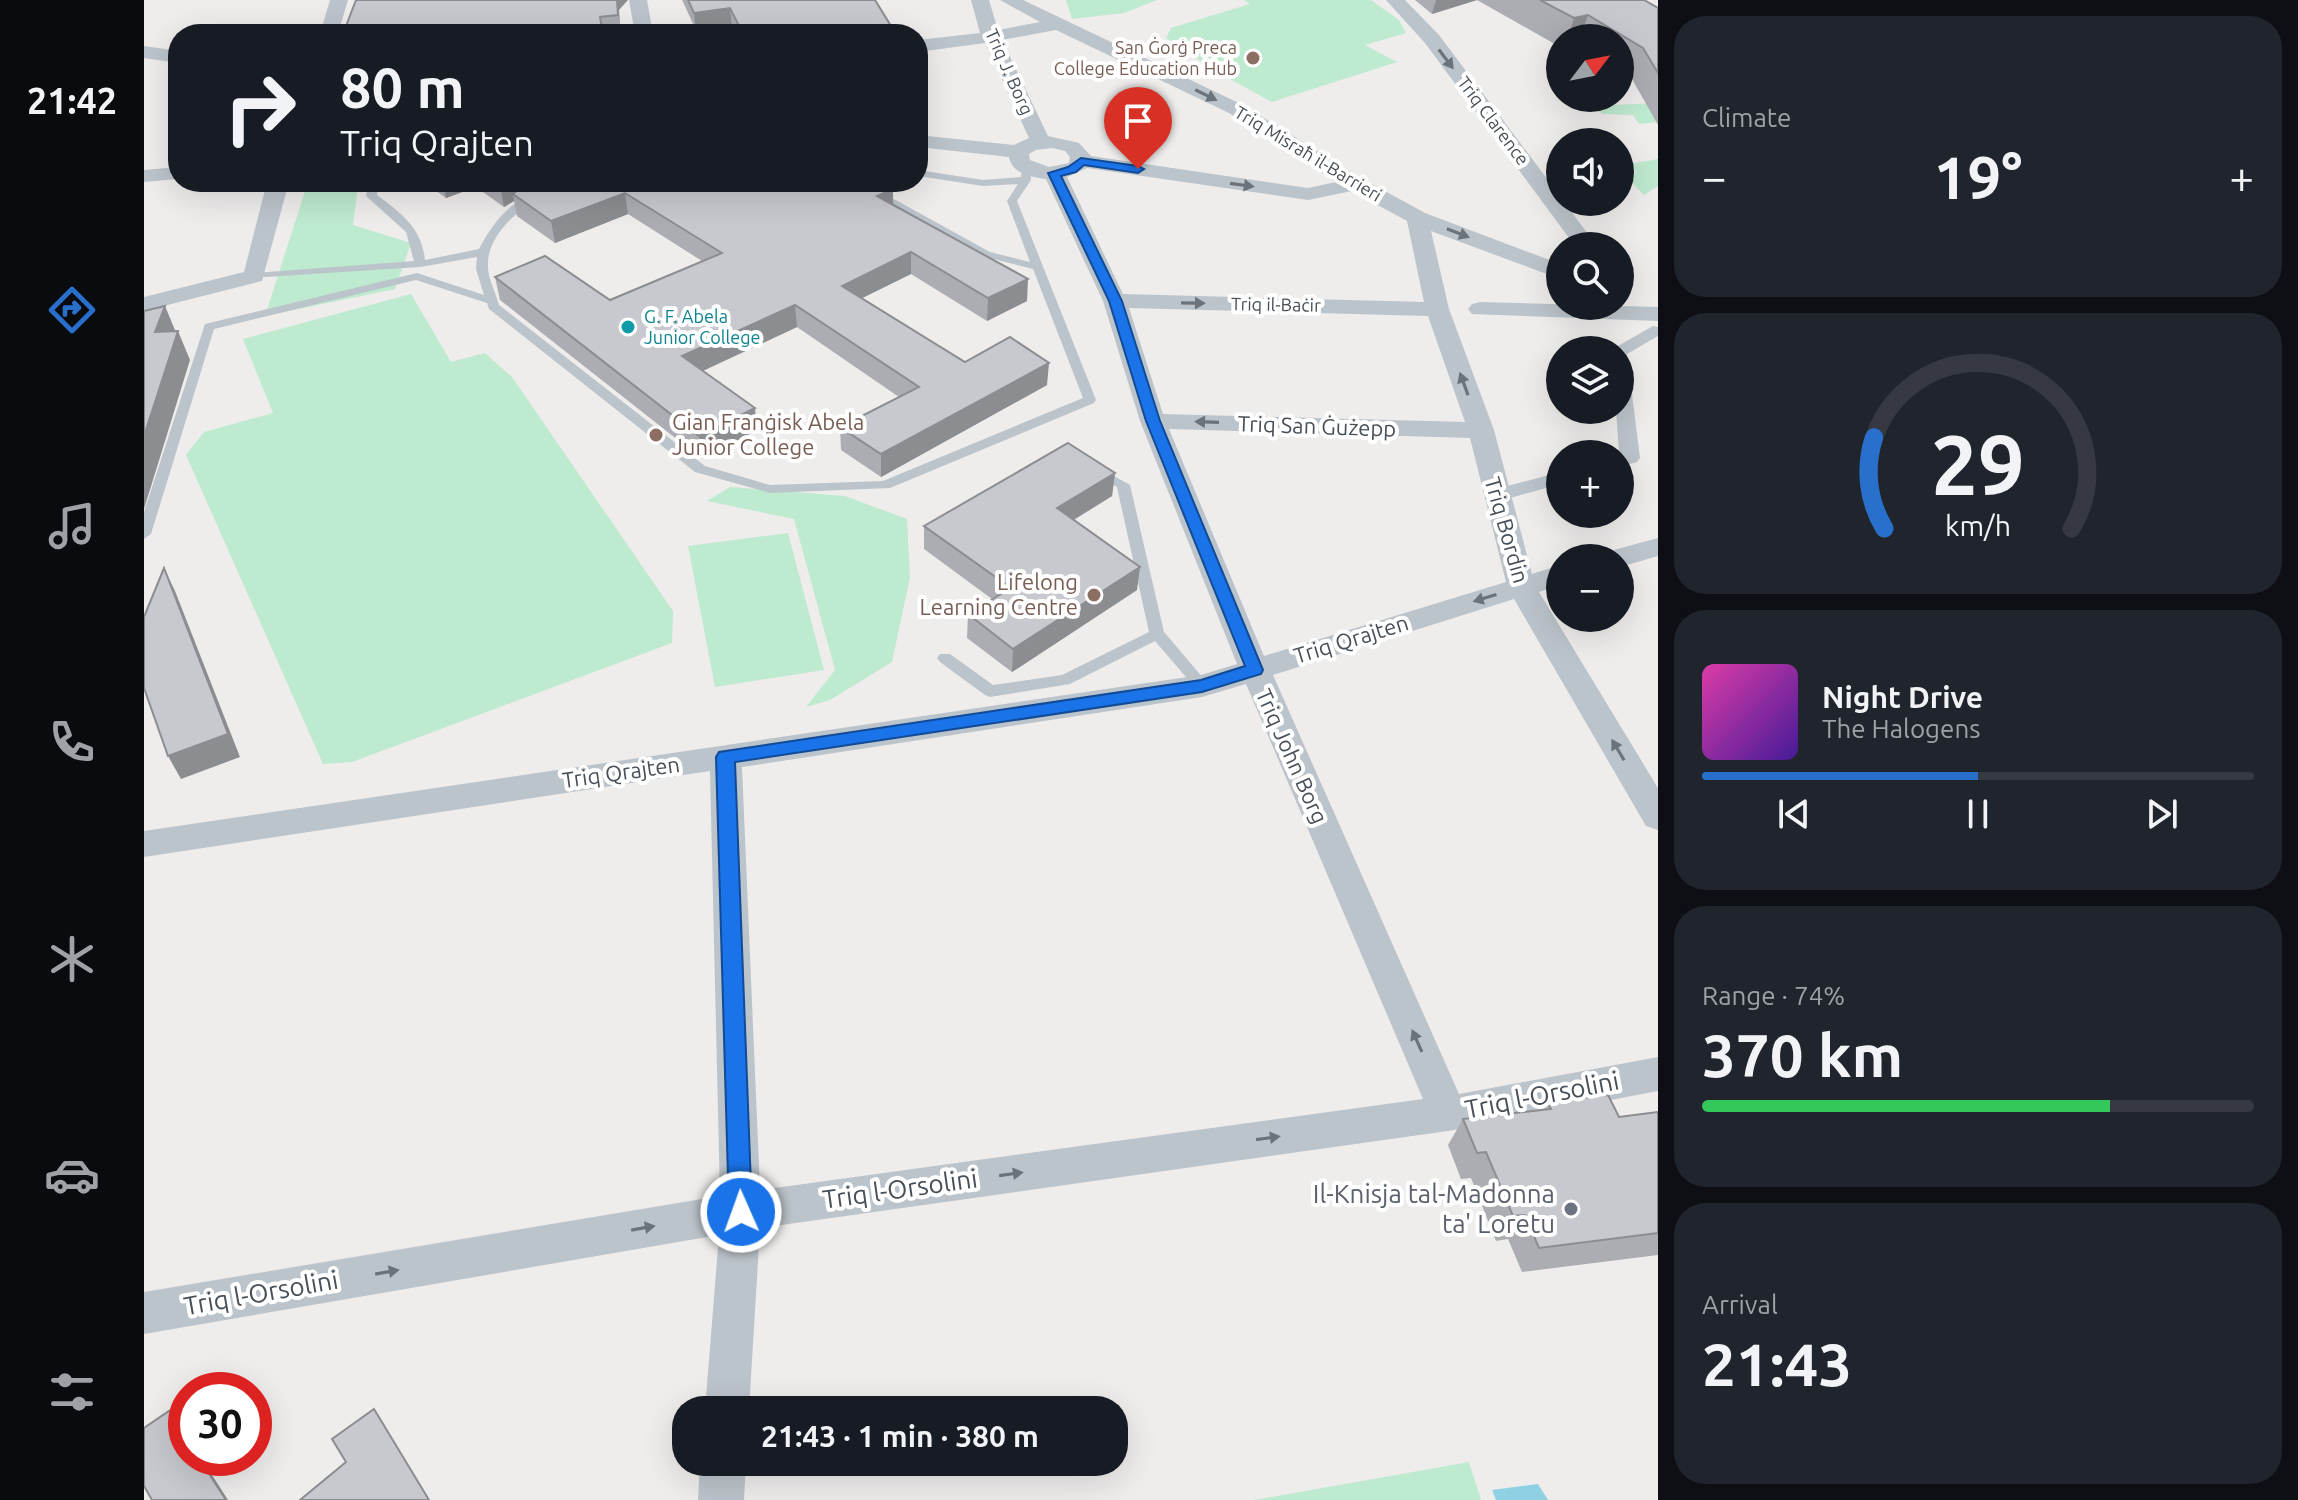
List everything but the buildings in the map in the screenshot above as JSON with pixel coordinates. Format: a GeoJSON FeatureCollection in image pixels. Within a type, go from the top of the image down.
{"type":"FeatureCollection","features":[{"type":"Feature","properties":{"kind":"street"},"geometry":{"type":"LineString","coordinates":[[332,24],[339,0]]}},
{"type":"Feature","properties":{"kind":"street"},"geometry":{"type":"LineString","coordinates":[[638,0],[642,24]]}},
{"type":"Feature","properties":{"kind":"street","name":"Triq J. Borg"},"geometry":{"type":"LineString","coordinates":[[980,0],[991,37],[1041,142]]}},
{"type":"Feature","properties":{"kind":"street","name":"Triq Misraħ il-Barrieri"},"geometry":{"type":"LineString","coordinates":[[1009,0],[1236,109],[1355,184],[1417,218],[1546,267]]}},
{"type":"Feature","properties":{"kind":"street"},"geometry":{"type":"LineString","coordinates":[[928,45],[991,37],[1061,23],[1055,0]]}},
{"type":"Feature","properties":{"kind":"street","name":"Triq Clarence"},"geometry":{"type":"LineString","coordinates":[[1395,0],[1405,6],[1432,39],[1576,232]]}},
{"type":"Feature","properties":{"kind":"street"},"geometry":{"type":"LineString","coordinates":[[144,52],[168,56]]}},
{"type":"Feature","properties":{"kind":"street"},"geometry":{"type":"LineString","coordinates":[[1041,142],[1072,147],[1081,156],[1041,167],[1041,142]]}},
{"type":"Feature","properties":{"kind":"street"},"geometry":{"type":"LineString","coordinates":[[928,143],[1041,167],[1308,194],[1355,184]]}},
{"type":"Feature","properties":{"kind":"street","name":"Triq John Borg"},"geometry":{"type":"LineString","coordinates":[[1041,167],[1115,301],[1153,421],[1255,670],[1448,1113]]}},
{"type":"Feature","properties":{"kind":"street"},"geometry":{"type":"LineString","coordinates":[[144,176],[168,174]]}},
{"type":"Feature","properties":{"kind":"street"},"geometry":{"type":"LineString","coordinates":[[144,304],[254,276],[275,192]]}},
{"type":"Feature","properties":{"kind":"street","name":"Triq Bordin"},"geometry":{"type":"LineString","coordinates":[[1417,218],[1437,309],[1481,430],[1521,586],[1658,817]]}},
{"type":"Feature","properties":{"kind":"street","name":"Triq il-Baċir"},"geometry":{"type":"LineString","coordinates":[[1115,301],[1437,309]]}},
{"type":"Feature","properties":{"kind":"street"},"geometry":{"type":"LineString","coordinates":[[1634,306],[1653,324]]}},
{"type":"Feature","properties":{"kind":"street"},"geometry":{"type":"LineString","coordinates":[[1480,309],[1653,324]]}},
{"type":"Feature","properties":{"kind":"street"},"geometry":{"type":"LineString","coordinates":[[1634,339],[1653,324]]}},
{"type":"Feature","properties":{"kind":"street","name":"Triq San Ġużepp"},"geometry":{"type":"LineString","coordinates":[[1153,421],[1481,430]]}},
{"type":"Feature","properties":{"kind":"street"},"geometry":{"type":"LineString","coordinates":[[1496,496],[1546,482]]}},
{"type":"Feature","properties":{"kind":"street"},"geometry":{"type":"LineString","coordinates":[[1634,554],[1658,547]]}},
{"type":"Feature","properties":{"kind":"street","name":"Triq Qrajten"},"geometry":{"type":"LineString","coordinates":[[144,844],[1202,686],[1546,579]]}},
{"type":"Feature","properties":{"kind":"street"},"geometry":{"type":"LineString","coordinates":[[726,757],[741,1212],[728,1396]]}},
{"type":"Feature","properties":{"kind":"street","name":"Triq l-Orsolini"},"geometry":{"type":"LineString","coordinates":[[144,1313],[741,1212],[1448,1113],[1658,1074]]}},
{"type":"Feature","properties":{"kind":"street"},"geometry":{"type":"LineString","coordinates":[[721,1500],[722,1476]]}},
{"type":"Feature","properties":{"kind":"lane"},"geometry":{"type":"LineString","coordinates":[[928,175],[983,183],[1041,167]]}},
{"type":"Feature","properties":{"kind":"lane"},"geometry":{"type":"LineString","coordinates":[[550,193],[522,203],[503,218],[484,252],[481,267],[493,306],[700,469],[770,489],[885,485],[1090,400],[1012,201],[1041,167]]}},
{"type":"Feature","properties":{"kind":"lane"},"geometry":{"type":"LineString","coordinates":[[372,192],[371,196],[403,220],[418,240],[418,270]]}},
{"type":"Feature","properties":{"kind":"lane"},"geometry":{"type":"LineString","coordinates":[[877,192],[986,254],[1038,267]]}},
{"type":"Feature","properties":{"kind":"lane"},"geometry":{"type":"LineString","coordinates":[[144,534],[209,327],[484,252]]}},
{"type":"Feature","properties":{"kind":"lane"},"geometry":{"type":"LineString","coordinates":[[254,276],[382,266],[418,270],[492,301]]}},
{"type":"Feature","properties":{"kind":"lane"},"geometry":{"type":"LineString","coordinates":[[1093,469],[1123,485],[1157,634],[1202,686]]}},
{"type":"Feature","properties":{"kind":"lane"},"geometry":{"type":"LineString","coordinates":[[945,658],[990,691],[1065,680],[1157,634]]}},
{"type":"Feature","properties":{"kind":"green space"},"geometry":{"type":"Polygon","coordinates":[[[1066,0],[1157,0],[1124,13],[1072,19],[1066,0]]]}},
{"type":"Feature","properties":{"kind":"green space","name":"San Ġorġ Preca College Education Hub"},"geometry":{"type":"Polygon","coordinates":[[[1244,0],[1371,0],[1399,20],[1406,33],[1365,45],[1397,62],[1272,102],[1217,72],[1166,38],[1171,28],[1250,4],[1244,0]]]}},
{"type":"Feature","properties":{"kind":"green space"},"geometry":{"type":"Polygon","coordinates":[[[1658,103],[1658,122],[1639,124],[1633,115],[1600,112],[1634,112],[1634,104],[1658,103]]]}},
{"type":"Feature","properties":{"kind":"green space"},"geometry":{"type":"Polygon","coordinates":[[[1658,159],[1658,186],[1644,195],[1634,185],[1634,163],[1658,159]]]}},
{"type":"Feature","properties":{"kind":"green space"},"geometry":{"type":"Polygon","coordinates":[[[305,192],[357,192],[353,225],[411,243],[395,289],[265,316],[305,192]]]}},
{"type":"Feature","properties":{"kind":"green space"},"geometry":{"type":"Polygon","coordinates":[[[411,294],[451,362],[485,353],[512,377],[673,611],[672,643],[352,762],[323,764],[186,455],[204,432],[273,413],[243,339],[411,294]]]}},
{"type":"Feature","properties":{"kind":"green space"},"geometry":{"type":"Polygon","coordinates":[[[730,487],[845,496],[907,519],[910,577],[892,662],[830,700],[806,707],[835,670],[794,519],[707,501],[730,487]]]}},
{"type":"Feature","properties":{"kind":"green space"},"geometry":{"type":"Polygon","coordinates":[[[788,533],[824,670],[715,687],[688,546],[788,533]]]}},
{"type":"Feature","properties":{"kind":"green space"},"geometry":{"type":"Polygon","coordinates":[[[1469,1462],[1481,1500],[1254,1500],[1469,1462]]]}},
{"type":"Feature","properties":{"kind":"water"},"geometry":{"type":"Polygon","coordinates":[[[1538,1484],[1548,1500],[1496,1500],[1492,1490],[1538,1484]]]}},
{"type":"Feature","properties":{"kind":"place","name":"San Ġorġ Preca College Education Hub"},"geometry":{"type":"Point","coordinates":[1253,58]}},
{"type":"Feature","properties":{"kind":"place","name":"G. F. Abela Junior College"},"geometry":{"type":"Point","coordinates":[628,327]}},
{"type":"Feature","properties":{"kind":"place","name":"Gian Franġisk Abela Junior College"},"geometry":{"type":"Point","coordinates":[656,435]}},
{"type":"Feature","properties":{"kind":"place","name":"Lifelong Learning Centre"},"geometry":{"type":"Point","coordinates":[1094,595]}},
{"type":"Feature","properties":{"kind":"place","name":"Il-Knisja tal-Madonna ta' Loretu"},"geometry":{"type":"Point","coordinates":[1571,1209]}},
{"type":"Feature","properties":{"kind":"route"},"geometry":{"type":"LineString","coordinates":[[741,1212],[726,757],[1202,686],[1255,670],[1153,421],[1115,301],[1054,173],[1072,170],[1081,161],[1138,169]]}}]}
